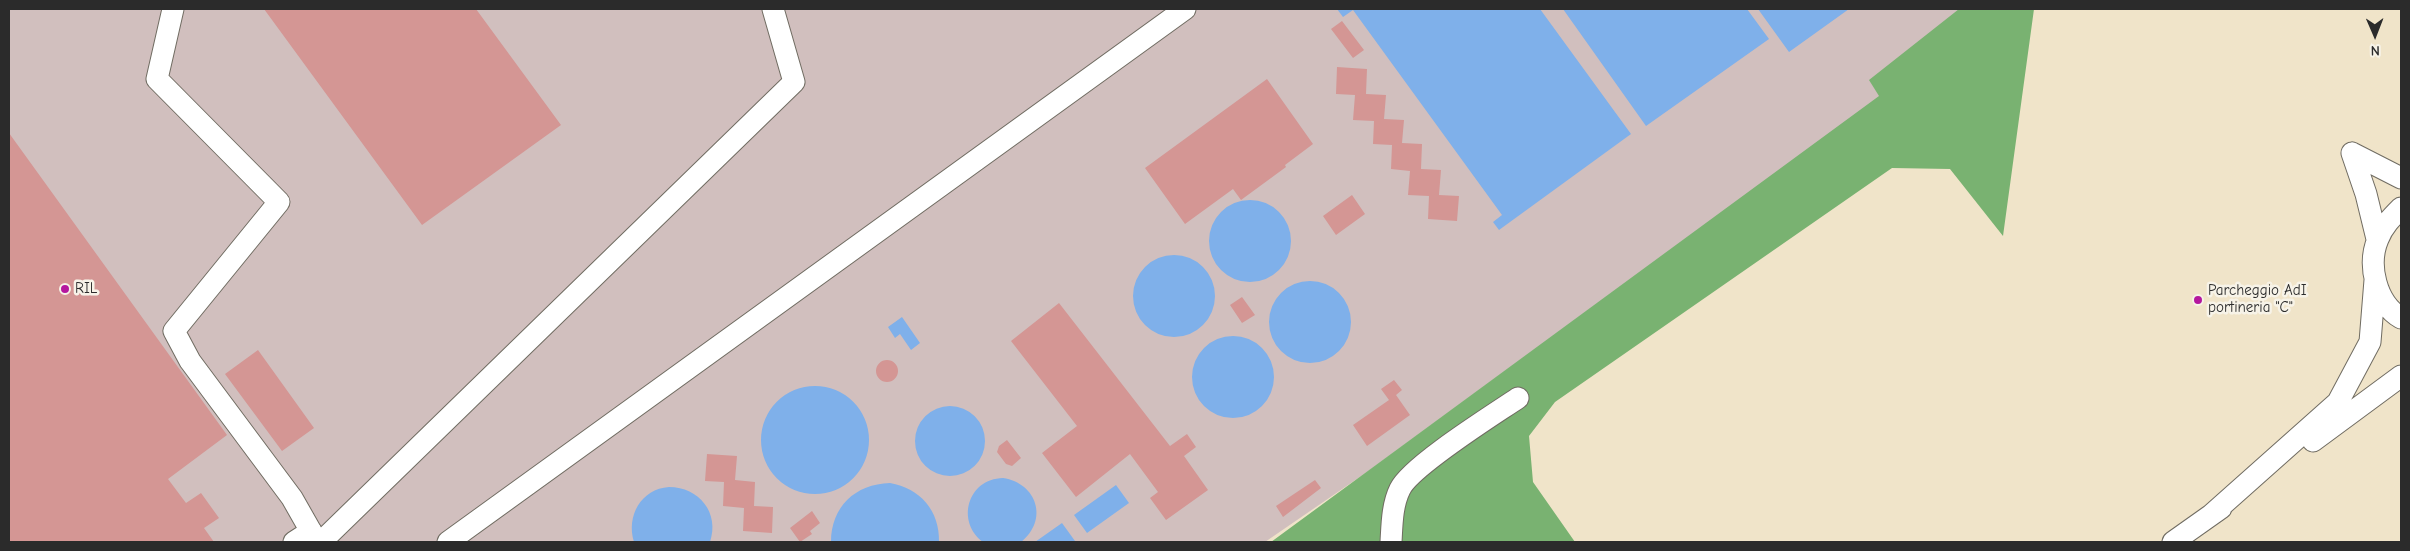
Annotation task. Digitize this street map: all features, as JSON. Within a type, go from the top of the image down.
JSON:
[{"type":"street","points":[[173,9],[157,79],[280,202],[174,331],[190,361],[292,498],[311,539],[794,82],[773,9]]},
{"type":"street","points":[[448,542],[1185,9]]},
{"type":"street","points":[[2377,239],[2366,194],[2352,153],[2401,178]]},
{"type":"street","points":[[2211,515],[2338,402],[2370,342],[2375,280],[2373,260],[2377,239],[2387,221],[2401,208]]},
{"type":"street","points":[[2375,280],[2384,300],[2401,318]]},
{"type":"street","points":[[2173,542],[2401,376]]},
{"type":"street","points":[[1391,542],[1393,515],[1400,488],[1425,463],[1518,398]]},
{"type":"shaded area","points":[[9,9],[2000,9],[1367,472],[1265,542],[9,542]]},
{"type":"green space","points":[[1959,9],[2034,9],[2003,236],[1950,169],[1892,168],[1555,402],[1529,436],[1533,482],[1575,542],[1271,542],[1879,96],[1869,80]]},
{"type":"water","points":[[1337,9],[1540,9],[1631,134],[1499,230],[1493,222],[1502,215],[1353,10],[1343,17]]},
{"type":"water","points":[[1563,9],[1747,9],[1769,39],[1646,126]]},
{"type":"water","points":[[1758,9],[1849,9],[1789,52]]},
{"type":"water","points":[[1250,200],[1266,203],[1279,212],[1288,225],[1291,241],[1288,257],[1279,270],[1266,279],[1250,282],[1234,279],[1221,270],[1212,257],[1209,241],[1212,225],[1221,212],[1234,203]]},
{"type":"water","points":[[1174,255],[1190,258],[1203,267],[1212,280],[1215,296],[1212,312],[1203,325],[1190,334],[1174,337],[1158,334],[1145,325],[1136,312],[1133,296],[1136,280],[1145,267],[1158,258]]},
{"type":"water","points":[[1310,281],[1326,284],[1339,293],[1348,306],[1351,322],[1348,338],[1339,351],[1326,360],[1310,363],[1294,360],[1281,351],[1272,338],[1269,322],[1272,306],[1281,293],[1294,284]]},
{"type":"water","points":[[902,317],[920,343],[911,350],[900,334],[895,338],[888,327]]},
{"type":"water","points":[[1233,336],[1249,339],[1262,348],[1271,361],[1274,377],[1271,393],[1262,406],[1249,415],[1233,418],[1217,415],[1204,406],[1195,393],[1192,377],[1195,361],[1204,348],[1217,339]]},
{"type":"water","points":[[815,386],[836,390],[853,402],[865,419],[869,440],[865,461],[853,478],[836,490],[815,494],[794,490],[777,478],[765,461],[761,440],[765,419],[777,402],[794,390]]},
{"type":"water","points":[[943,406],[957,406],[970,411],[980,421],[985,434],[985,448],[980,461],[970,471],[957,476],[943,476],[930,471],[920,461],[915,448],[915,434],[920,421],[930,411]]},
{"type":"water","points":[[1003,478],[1015,481],[1031,495],[1037,513],[1035,523],[1030,533],[1021,542],[983,542],[975,534],[970,524],[969,503],[974,493],[981,486],[991,480]]},
{"type":"water","points":[[890,483],[910,490],[926,503],[936,520],[939,542],[831,542],[835,518],[847,500],[866,488],[877,484]]},
{"type":"water","points":[[1116,485],[1129,503],[1087,533],[1074,515]]},
{"type":"water","points":[[669,487],[680,488],[689,492],[698,497],[704,504],[712,521],[710,542],[634,542],[632,523],[638,506],[651,493]]},
{"type":"water","points":[[1062,523],[1074,542],[1035,542]]},
{"type":"building","points":[[264,9],[476,9],[561,125],[422,225]]},
{"type":"building","points":[[1342,21],[1364,50],[1353,58],[1331,29]]},
{"type":"building","points":[[1337,67],[1367,69],[1366,94],[1386,95],[1384,119],[1404,120],[1402,143],[1422,144],[1421,169],[1441,170],[1439,195],[1459,196],[1457,221],[1428,219],[1429,196],[1408,195],[1410,171],[1391,169],[1392,145],[1373,144],[1374,121],[1353,120],[1355,95],[1336,94]]},
{"type":"building","points":[[1267,79],[1313,144],[1285,165],[1286,167],[1241,200],[1233,189],[1185,224],[1145,168]]},
{"type":"building","name":"RIL","points":[[9,133],[227,435],[168,479],[186,503],[201,493],[219,518],[204,528],[214,542],[9,542]]},
{"type":"building","points":[[1352,195],[1365,214],[1336,235],[1323,216]]},
{"type":"building","points":[[1242,297],[1255,315],[1242,323],[1230,305]]},
{"type":"building","points":[[1059,303],[1170,446],[1187,434],[1196,447],[1184,456],[1208,490],[1166,520],[1150,498],[1158,492],[1130,454],[1076,497],[1042,453],[1077,426],[1011,341]]},
{"type":"building","points":[[258,350],[314,428],[282,451],[225,374]]},
{"type":"building","points":[[887,360],[897,367],[898,371],[891,381],[887,382],[877,375],[876,371],[883,361]]},
{"type":"building","points":[[1394,380],[1402,390],[1396,395],[1410,415],[1367,446],[1353,425],[1389,400],[1381,389]]},
{"type":"building","points":[[1007,440],[1021,458],[1012,466],[1006,464],[997,452],[999,446]]},
{"type":"building","points":[[707,454],[737,456],[735,480],[755,482],[754,506],[773,507],[772,533],[743,531],[744,508],[723,506],[724,482],[705,481]]},
{"type":"building","points":[[1315,480],[1321,488],[1283,517],[1276,506]]},
{"type":"building","points":[[812,511],[820,523],[810,531],[812,534],[800,542],[790,528]]},
{"type":"place","name":"RIL","points":[[65,289]]},
{"type":"place","name":"Parcheggio AdI portineria \"C\"","points":[[2198,300]]}]
